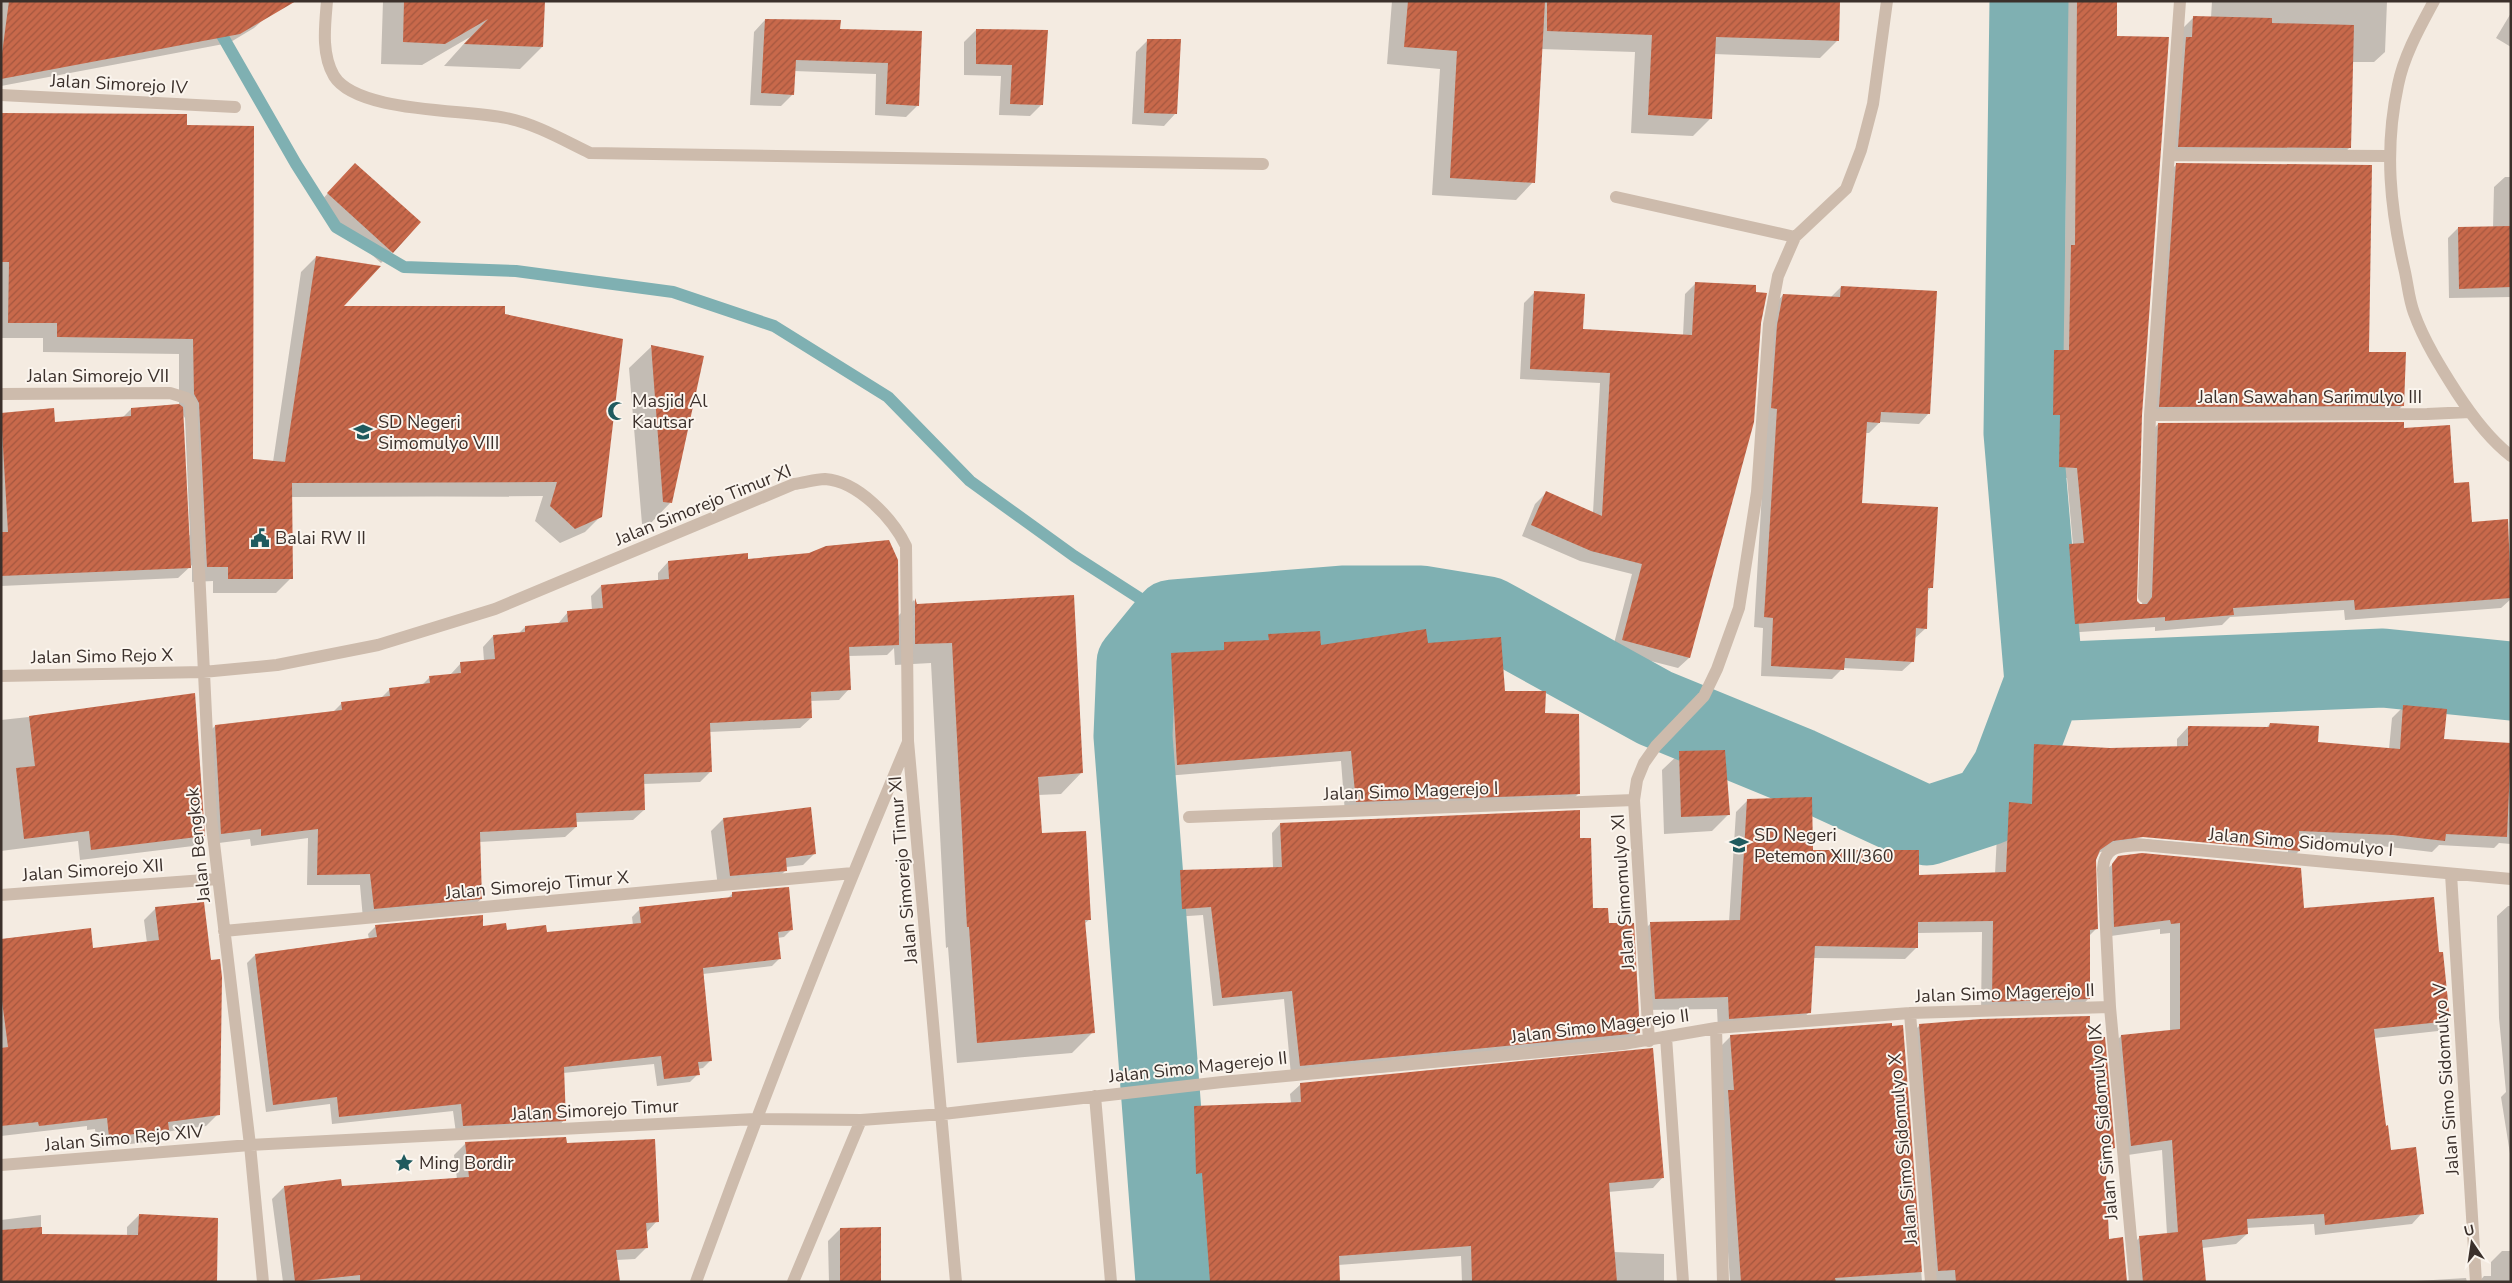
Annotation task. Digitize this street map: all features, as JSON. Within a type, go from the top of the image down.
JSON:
[{"type":"street","points":[[327,1],[325,54],[334,76],[350,92],[378,102],[505,118],[533,125],[590,153],[1263,164]]},
{"type":"street","points":[[1616,196],[1795,237],[1846,189],[1861,150],[1873,104],[1886,1]]},
{"type":"street","points":[[2144,596],[2150,415],[2180,1]]},
{"type":"street","points":[[2434,1],[2417,33],[2398,84],[2388,156],[2391,199],[2414,313],[2439,365],[2470,412],[2501,449],[2511,456]]},
{"type":"street","name":"Jalan Simorejo IV","points":[[1,95],[235,107]]},
{"type":"street","points":[[2169,155],[2388,156]]},
{"type":"street","name":"Jalan Simomulyo XI","points":[[1649,1041],[1634,800],[1644,762],[1656,746],[1704,696],[1717,669],[1739,608],[1757,492],[1769,324],[1778,276],[1795,237]]},
{"type":"street","name":"Jalan Simorejo VII","points":[[1,394],[170,393],[186,398],[191,404]]},
{"type":"street","name":"Jalan Bengkok","points":[[191,404],[210,818],[250,1145],[263,1282]]},
{"type":"street","name":"Jalan Sawahan Sarimulyo III","points":[[2150,415],[2417,414],[2470,412]]},
{"type":"street","name":"Jalan Simorejo Timur XI","points":[[203,672],[277,666],[378,645],[495,609],[794,484],[825,480],[842,484],[865,497],[897,527],[906,546],[908,740],[942,1114]]},
{"type":"street","name":"Jalan Simo Rejo X","points":[[1,676],[203,672]]},
{"type":"street","points":[[696,1282],[755,1119],[908,740]]},
{"type":"street","name":"Jalan Simo Magerejo I","points":[[1189,817],[1634,800]]},
{"type":"street","name":"Jalan Simo Sidomulyo I","points":[[2103,870],[2103,859],[2109,851],[2118,847],[2142,845],[2511,879]]},
{"type":"street","name":"Jalan Simo Sidomulyo IX","points":[[2103,870],[2110,1007],[2135,1282]]},
{"type":"street","name":"Jalan Simorejo Timur X","points":[[224,931],[853,873]]},
{"type":"street","name":"Jalan Simo Sidomulyo V","points":[[2451,874],[2476,1282]]},
{"type":"street","name":"Jalan Simorejo XII","points":[[1,895],[218,879]]},
{"type":"street","name":"Jalan Simo Magerejo II","points":[[1095,1096],[1174,1086],[1649,1041],[1716,1028],[1910,1013],[2110,1007]]},
{"type":"street","name":"Jalan Simo Sidomulyo X","points":[[1910,1013],[1932,1282]]},
{"type":"street","points":[[1716,1028],[1723,1282]]},
{"type":"street","points":[[1666,1037],[1683,1282]]},
{"type":"street","points":[[1095,1096],[1111,1282]]},
{"type":"street","name":"Jalan Simorejo Timur","points":[[250,1145],[755,1119],[861,1120],[942,1114],[1095,1096]]},
{"type":"street","points":[[942,1114],[956,1282]]},
{"type":"street","points":[[793,1282],[861,1120]]},
{"type":"street","name":"Jalan Simo Rejo XIV","points":[[1,1165],[250,1145]]},
{"type":"building","points":[[9,1],[296,1],[240,34],[1,79],[1,61]]},
{"type":"building","points":[[404,1],[545,1],[543,47],[464,44],[488,19],[445,44],[403,42]]},
{"type":"building","points":[[1408,1],[1545,1],[1535,183],[1450,178],[1457,51],[1404,47]]},
{"type":"building","points":[[1547,1],[1840,1],[1839,41],[1716,37],[1712,119],[1648,115],[1652,35],[1547,31]]},
{"type":"building","points":[[2077,1],[2117,1],[2117,36],[2169,37],[2142,415],[2137,601],[2140,604],[2147,604],[2152,597],[2158,423],[2404,422],[2404,428],[2450,425],[2454,483],[2469,482],[2472,522],[2508,519],[2511,598],[2355,610],[2354,600],[2233,608],[2234,615],[2165,621],[2165,617],[2075,624],[2069,544],[2084,543],[2077,468],[2059,467],[2060,415],[2053,415],[2054,350],[2069,350],[2071,245],[2075,245]]},
{"type":"building","points":[[2193,16],[2272,18],[2272,23],[2354,25],[2351,148],[2178,147],[2186,37],[2192,37]]},
{"type":"building","points":[[765,19],[841,20],[840,29],[922,31],[919,106],[886,104],[888,63],[796,60],[794,95],[761,93]]},
{"type":"building","points":[[976,29],[1048,30],[1043,105],[1010,104],[1012,65],[976,64]]},
{"type":"building","points":[[1147,39],[1181,39],[1177,114],[1144,113]]},
{"type":"building","points":[[1,113],[187,114],[187,125],[254,126],[253,459],[285,462],[316,256],[381,266],[344,306],[505,306],[505,314],[623,339],[602,517],[575,529],[550,506],[557,482],[292,483],[293,579],[228,579],[228,567],[207,567],[199,403],[194,394],[193,339],[57,337],[57,323],[8,323],[9,262],[1,262]]},
{"type":"building","points":[[355,163],[421,222],[393,253],[327,193]]},
{"type":"building","points":[[2176,163],[2372,165],[2369,352],[2406,352],[2404,406],[2159,407]]},
{"type":"building","points":[[2511,226],[2511,287],[2459,289],[2458,227]]},
{"type":"building","points":[[1695,282],[1756,285],[1756,292],[1767,293],[1761,323],[1754,422],[1690,658],[1622,640],[1642,564],[1591,551],[1531,525],[1546,491],[1602,516],[1610,373],[1530,369],[1534,291],[1585,294],[1583,329],[1692,335]]},
{"type":"building","points":[[1841,286],[1937,291],[1930,414],[1881,412],[1880,423],[1867,422],[1862,503],[1938,507],[1933,588],[1928,588],[1927,629],[1916,628],[1914,662],[1845,658],[1844,670],[1771,666],[1773,618],[1764,617],[1777,409],[1771,408],[1777,325],[1783,294],[1840,297]]},
{"type":"building","points":[[651,345],[704,356],[672,503],[663,502]]},
{"type":"building","points":[[179,404],[183,407],[191,568],[1,576],[1,532],[8,532],[1,413],[54,408],[55,422],[131,416],[131,408]]},
{"type":"building","points":[[889,540],[898,560],[899,645],[849,647],[851,690],[811,692],[812,718],[710,723],[712,772],[644,774],[645,810],[576,813],[577,827],[480,832],[482,899],[374,909],[370,874],[317,875],[318,829],[261,836],[261,829],[221,834],[215,725],[342,710],[341,702],[390,696],[389,688],[430,683],[429,676],[461,673],[460,662],[495,659],[493,635],[525,632],[525,626],[568,622],[567,611],[603,608],[601,585],[669,579],[668,561],[748,553],[748,559],[809,553],[826,546]]},
{"type":"building","points":[[1074,595],[1083,773],[1038,777],[1042,833],[1086,831],[1091,920],[1085,920],[1095,1033],[977,1043],[969,927],[967,927],[952,643],[915,644],[915,598],[917,604]]},
{"type":"building","points":[[1426,629],[1428,643],[1501,637],[1505,691],[1546,691],[1545,713],[1579,714],[1580,794],[1356,802],[1351,751],[1177,765],[1171,653],[1224,650],[1224,642],[1269,640],[1268,634],[1320,631],[1321,645]]},
{"type":"building","points":[[195,693],[205,836],[91,850],[89,831],[24,839],[16,768],[35,766],[29,716]]},
{"type":"building","points":[[2403,705],[2447,709],[2444,739],[2511,743],[2507,837],[2446,834],[2445,841],[2393,835],[2299,831],[2300,851],[2143,837],[2113,841],[2100,850],[2096,860],[2098,929],[2090,930],[2090,999],[1992,1002],[1993,921],[1918,922],[1918,948],[1815,946],[1811,1013],[1729,1019],[1728,997],[1655,999],[1650,922],[1740,920],[1747,799],[1812,797],[1813,850],[1919,850],[1919,875],[2006,872],[2009,802],[2032,804],[2034,744],[2110,748],[2188,746],[2188,726],[2269,727],[2270,723],[2319,726],[2318,742],[2400,749]]},
{"type":"building","points":[[1725,750],[1730,815],[1681,817],[1679,751]]},
{"type":"building","points":[[811,807],[816,854],[786,858],[787,871],[730,876],[723,818]]},
{"type":"building","points":[[1580,810],[1580,838],[1591,838],[1593,908],[1608,908],[1609,923],[1634,923],[1640,1033],[1300,1066],[1292,991],[1222,998],[1211,907],[1182,909],[1180,870],[1282,867],[1280,823]]},
{"type":"building","points":[[2142,853],[2301,868],[2304,908],[2434,897],[2439,952],[2443,952],[2450,1021],[2374,1029],[2386,1126],[2388,1125],[2391,1150],[2416,1147],[2424,1214],[2325,1225],[2324,1214],[2247,1219],[2248,1234],[2202,1240],[2206,1282],[2143,1282],[2139,1236],[2178,1232],[2172,1140],[2131,1146],[2121,1035],[2180,1029],[2180,923],[2171,924],[2170,920],[2114,927],[2112,864],[2118,856]]},
{"type":"building","points":[[789,887],[793,930],[778,932],[781,959],[703,968],[712,1061],[698,1062],[700,1075],[664,1079],[661,1056],[564,1067],[566,1121],[463,1126],[461,1104],[339,1117],[337,1097],[273,1105],[255,954],[377,937],[375,925],[483,915],[483,926],[506,923],[507,930],[546,925],[547,932],[641,923],[639,907],[732,897],[732,892]]},
{"type":"building","points":[[204,902],[211,960],[220,959],[222,977],[220,1115],[168,1122],[169,1130],[109,1137],[107,1118],[39,1126],[38,1122],[1,1126],[1,1048],[8,1047],[1,993],[1,939],[91,928],[93,948],[159,940],[155,907]]},
{"type":"building","points":[[2090,1016],[2089,1038],[2105,1037],[2115,1148],[2105,1150],[2109,1239],[2123,1237],[2127,1282],[1956,1282],[1955,1270],[1938,1271],[1919,1024],[1981,1019]]},
{"type":"building","points":[[1892,1023],[1892,1026],[1903,1025],[1922,1272],[1835,1278],[1836,1282],[1741,1282],[1728,1090],[1734,1090],[1730,1035]]},
{"type":"building","points":[[1653,1048],[1664,1178],[1609,1183],[1617,1282],[1472,1282],[1471,1246],[1339,1256],[1340,1282],[1210,1282],[1202,1173],[1196,1174],[1194,1106],[1301,1102],[1300,1083]]},
{"type":"building","points":[[566,1137],[567,1143],[655,1139],[659,1222],[646,1223],[648,1248],[616,1250],[620,1282],[360,1282],[360,1275],[295,1282],[284,1186],[341,1179],[342,1186],[469,1177],[465,1142]]},
{"type":"building","points":[[139,1214],[218,1218],[217,1282],[1,1282],[1,1230],[42,1227],[42,1234],[138,1235]]},
{"type":"building","points":[[881,1227],[881,1282],[840,1282],[840,1228]]},
{"type":"waterway","points":[[1175,1282],[1133,736],[1136,663],[1172,619],[1342,605],[1421,605],[1488,616],[1655,708],[1799,767],[1927,826],[1988,806],[2011,770],[2044,682],[2023,433],[2029,1]]},
{"type":"waterway","points":[[215,23],[296,164],[336,227],[404,267],[516,271],[673,292],[774,326],[888,397],[970,481],[1074,556],[1172,619]]},
{"type":"waterway","points":[[2044,682],[2383,668],[2511,681]]},
{"type":"place","name":"Masjid Al Kautsar","points":[[617,411]]},
{"type":"place","name":"SD Negeri Simomulyo VIII","points":[[363,432]]},
{"type":"place","name":"Balai RW II","points":[[260,538]]},
{"type":"place","name":"SD Negeri Petemon XIII/360","points":[[1739,845]]},
{"type":"place","name":"Ming Bordir","points":[[404,1163]]}]
